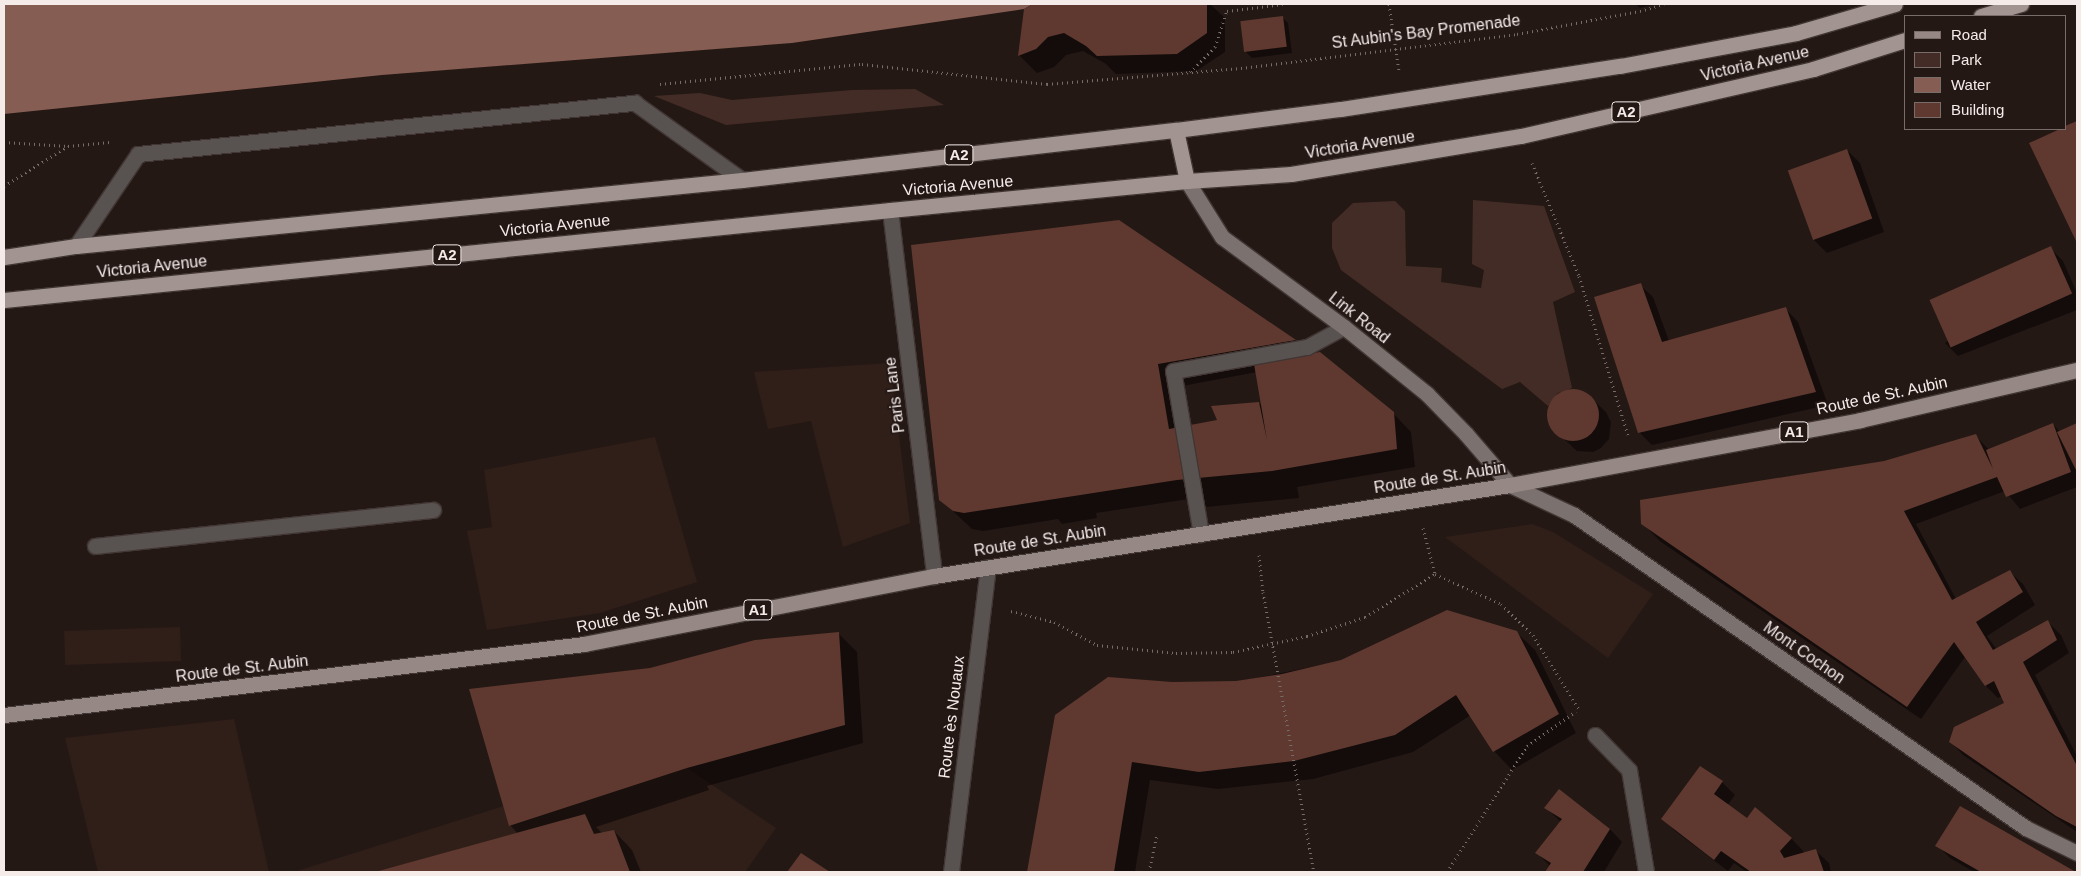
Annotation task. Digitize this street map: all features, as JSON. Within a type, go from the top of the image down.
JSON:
[{"type":"highway","name":"Victoria Avenue","points":[[4,257],[76,246],[742,180],[1176,130],[1620,66],[1796,33],[1894,4]]},
{"type":"highway","points":[[1984,15],[2021,4]]},
{"type":"highway","name":"Victoria Avenue","points":[[4,300],[890,210],[1187,181],[1292,174],[1521,136],[1813,69],[1904,40]]},
{"type":"highway","points":[[1176,130],[1187,181]]},
{"type":"main road","name":"Link Road","points":[[1187,181],[1222,237],[1344,327],[1427,394],[1466,434],[1510,485]]},
{"type":"main road","name":"Route de St. Aubin","points":[[4,715],[584,644],[934,576],[1510,485],[1636,462],[1860,420],[2077,370]]},
{"type":"main road","name":"Mont Cochon","points":[[1510,485],[1574,515],[2026,828],[2077,853]]},
{"type":"street","points":[[76,246],[138,154],[635,103],[742,180]]},
{"type":"street","name":"Paris Lane","points":[[890,210],[934,576]]},
{"type":"street","points":[[1201,534],[1173,372],[1307,347],[1344,327]]},
{"type":"street","points":[[95,546],[434,510]]},
{"type":"street","name":"Route ès Nouaux","points":[[951,872],[988,567]]},
{"type":"street","points":[[1594,735],[1628,770],[1646,872]]},
{"type":"path","name":"St Aubin's Bay Promenade","points":[[1282,4],[1228,11],[1215,47],[1189,72],[1517,34],[1640,11],[1664,4]]},
{"type":"path","points":[[1389,4],[1401,99]]},
{"type":"path","points":[[1521,136],[1579,276],[1636,462]]},
{"type":"path","points":[[4,142],[68,146]]},
{"type":"path","points":[[1416,500],[1435,574]]},
{"type":"path","points":[[1255,525],[1263,592],[1314,872]]},
{"type":"path","points":[[983,604],[1054,622],[1097,645],[1176,653],[1233,652],[1307,636],[1365,617],[1435,574]]},
{"type":"path","points":[[1435,574],[1500,604],[1533,635],[1594,735]]},
{"type":"path","points":[[1447,872],[1527,746],[1579,709]]},
{"type":"path","points":[[1149,872],[1156,834]]},
{"type":"shaded area","points":[[890,363],[910,523],[843,547],[811,421],[768,429],[754,372]]},
{"type":"shaded area","points":[[655,437],[697,582],[600,613],[487,630],[467,531],[492,527],[484,470]]},
{"type":"shaded area","points":[[1532,524],[1553,532],[1653,594],[1608,658],[1445,537]]},
{"type":"shaded area","points":[[180,627],[181,661],[65,665],[64,631]]},
{"type":"shaded area","points":[[234,719],[269,872],[98,872],[65,738]]},
{"type":"shaded area","points":[[687,768],[776,828],[745,872],[294,872],[504,806],[510,826]]},
{"type":"green space","points":[[915,89],[944,105],[726,125],[654,96],[700,93],[732,100],[852,90]]},
{"type":"green space","points":[[1473,200],[1544,206],[1575,292],[1553,302],[1572,388],[1558,393],[1548,406],[1520,382],[1502,389],[1341,270],[1332,248],[1332,223],[1353,203],[1395,201],[1405,211],[1406,266],[1442,268],[1441,282],[1481,288],[1484,270],[1472,264]]},
{"type":"water","points":[[4,4],[1033,4],[1024,9],[792,43],[382,75],[4,114]]},
{"type":"building","points":[[1033,4],[1207,4],[1207,33],[1177,54],[1097,56],[1086,46],[1064,33],[1048,37],[1036,49],[1018,56],[1024,9]]},
{"type":"building","points":[[1283,16],[1287,47],[1244,52],[1240,21]]},
{"type":"building","points":[[2077,121],[2077,243],[2029,143],[2058,130],[2066,130],[2066,126]]},
{"type":"building","points":[[1847,149],[1872,219],[1813,240],[1788,171]]},
{"type":"building","points":[[1119,220],[1296,340],[1158,364],[1169,429],[1217,420],[1211,406],[1259,402],[1267,440],[1254,364],[1320,352],[1394,412],[1397,449],[1272,471],[1177,480],[964,513],[953,511],[939,500],[911,245]]},
{"type":"building","points":[[2051,246],[2072,294],[1951,348],[1929,300]]},
{"type":"building","points":[[1641,283],[1662,342],[1786,307],[1816,392],[1638,433],[1594,297]]},
{"type":"building","points":[[1568,389],[1578,389],[1587,393],[1595,401],[1599,415],[1595,429],[1587,437],[1578,441],[1568,441],[1559,437],[1551,429],[1547,420],[1547,410],[1551,401],[1559,393]]},
{"type":"building","points":[[2053,423],[2071,472],[2006,497],[1997,477],[1904,511],[1952,600],[2010,570],[2023,592],[1976,622],[1993,650],[2048,620],[2057,640],[2023,662],[2077,766],[2077,827],[2056,816],[1949,742],[1954,727],[2004,703],[1994,681],[1985,686],[1954,642],[1907,707],[1641,524],[1640,500],[1884,461],[1976,434],[1993,469],[1986,450]]},
{"type":"building","points":[[2077,423],[2077,472],[2057,432]]},
{"type":"building","points":[[1447,610],[1517,631],[1559,714],[1493,752],[1456,695],[1395,735],[1294,761],[1199,772],[1132,762],[1114,872],[1027,872],[1055,715],[1108,677],[1172,682],[1236,681],[1282,674],[1341,660]]},
{"type":"building","points":[[839,632],[845,725],[687,768],[509,826],[469,689],[650,668],[755,640]]},
{"type":"building","points":[[1700,766],[1723,781],[1714,794],[1747,818],[1755,807],[1792,838],[1780,851],[1784,858],[1816,849],[1824,872],[1751,872],[1721,851],[1714,860],[1661,819]]},
{"type":"building","points":[[1559,789],[1610,829],[1583,872],[1545,872],[1551,863],[1535,853],[1562,819],[1544,808]]},
{"type":"building","points":[[1960,806],[2076,872],[1981,872],[1935,846]]},
{"type":"building","points":[[585,814],[594,834],[614,830],[630,872],[375,872]]},
{"type":"building","points":[[801,853],[830,872],[787,872]]}]
